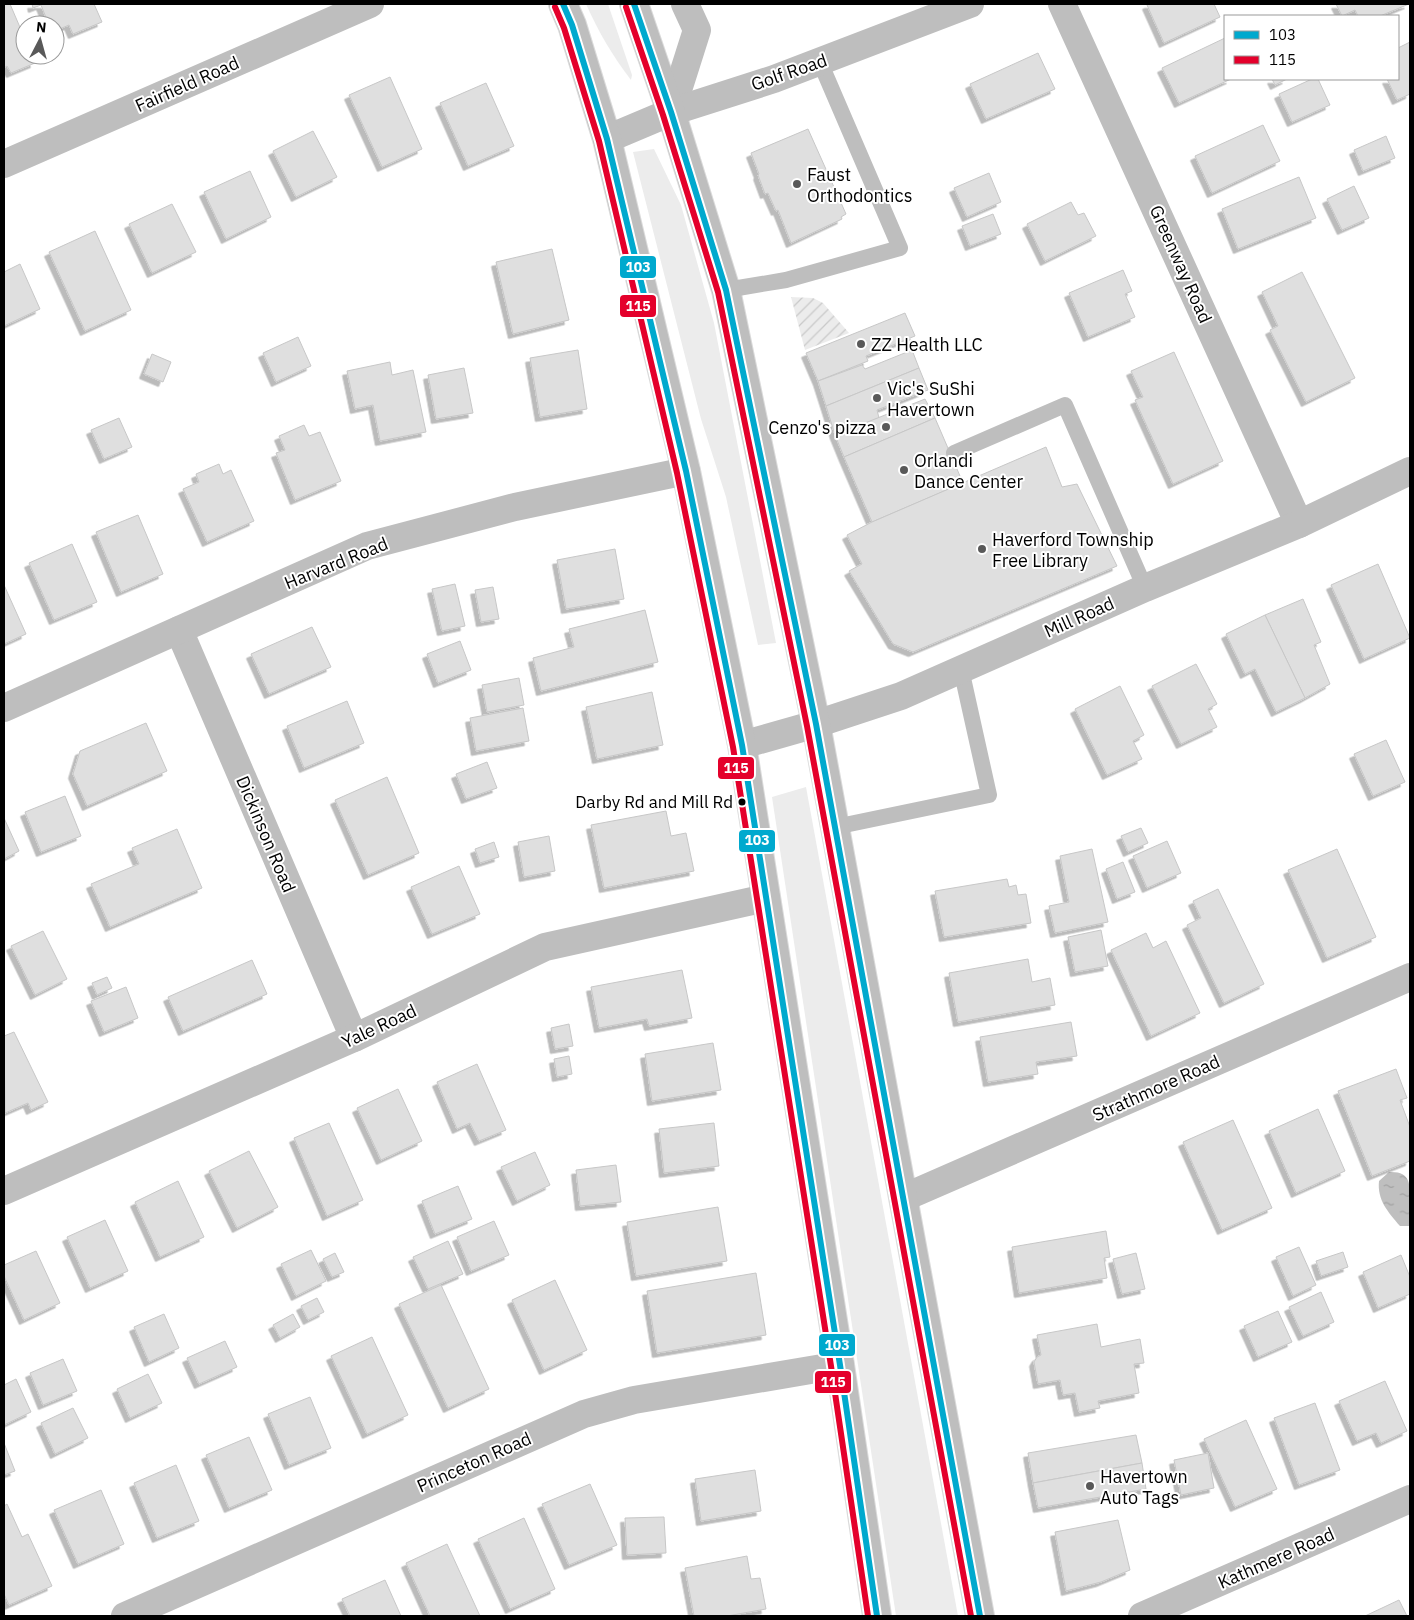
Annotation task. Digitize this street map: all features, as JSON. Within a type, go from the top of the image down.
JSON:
[{"type":"street","name":"Fairfield Road","points":[[4,164],[370,4]]},
{"type":"street","points":[[563,4],[572,25],[607,139],[686,471],[742,745],[840,1366],[877,1616]]},
{"type":"street","points":[[634,4],[671,112],[726,290],[816,724],[980,1616]]},
{"type":"street","points":[[671,112],[697,30],[685,4]]},
{"type":"street","name":"Golf Road","points":[[607,139],[671,112],[774,79],[970,4]]},
{"type":"street","name":"Greenway Road","points":[[1062,4],[1299,524]]},
{"type":"street","name":"Harvard Road","points":[[4,708],[366,546],[515,507],[686,471]]},
{"type":"street","name":"Mill Road","points":[[742,745],[816,724],[901,696],[1145,588],[1299,524],[1410,471]]},
{"type":"street","name":"Dickinson Road","points":[[179,630],[354,1038]]},
{"type":"street","name":"Yale Road","points":[[4,1191],[354,1038],[545,947],[766,898]]},
{"type":"street","name":"Strathmore Road","points":[[903,1198],[1410,978]]},
{"type":"street","name":"Princeton Road","points":[[125,1616],[584,1414],[634,1400],[840,1366]]},
{"type":"street","name":"Kathmere Road","points":[[1142,1616],[1410,1499]]},
{"type":"lane","points":[[726,290],[786,280],[900,248],[820,62]]},
{"type":"lane","points":[[954,453],[1064,405],[1145,588]]},
{"type":"lane","points":[[835,827],[989,795],[961,669]]},
{"type":"shaded area","points":[[586,4],[608,4],[632,75],[631,80],[606,44]]},
{"type":"shaded area","points":[[654,149],[681,205],[714,323],[776,643],[758,645],[726,497],[701,419],[633,152]]},
{"type":"shaded area","points":[[791,297],[813,298],[823,303],[849,333],[805,350]]},
{"type":"shaded area","points":[[806,787],[958,1616],[896,1616],[772,797]]},
{"type":"water","points":[[1389,1172],[1402,1174],[1408,1180],[1410,1190],[1410,1226],[1400,1226],[1382,1200],[1379,1181]]},
{"type":"building","points":[[4,4],[10,4],[15,16],[15,65],[30,65],[11,73],[7,66],[4,68]]},
{"type":"building","points":[[32,4],[94,4],[102,22],[73,34],[69,25],[65,27],[65,15],[45,15],[41,5],[33,8]]},
{"type":"building","points":[[1214,4],[1220,17],[1164,43],[1147,5]]},
{"type":"building","points":[[1336,4],[1409,4],[1382,15],[1358,15],[1355,10],[1342,15]]},
{"type":"building","points":[[1224,38],[1224,80],[1229,80],[1179,103],[1162,68]]},
{"type":"building","points":[[1410,42],[1410,94],[1397,100],[1387,80],[1399,80],[1399,48]]},
{"type":"building","points":[[1038,53],[1055,89],[986,119],[970,84]]},
{"type":"building","points":[[390,77],[422,149],[382,167],[349,95]]},
{"type":"building","points":[[1272,80],[1285,80],[1275,85]]},
{"type":"building","points":[[1310,80],[1318,80],[1330,105],[1292,122],[1279,94]]},
{"type":"building","points":[[486,83],[514,146],[468,166],[440,103]]},
{"type":"building","points":[[1263,125],[1280,161],[1212,193],[1195,156]]},
{"type":"building","name":"Faust Orthodontics","points":[[808,129],[846,214],[841,217],[842,219],[791,243],[778,210],[776,211],[768,193],[765,194],[751,153]]},
{"type":"building","points":[[313,131],[337,177],[296,197],[273,151]]},
{"type":"building","points":[[1386,136],[1395,158],[1363,171],[1354,150]]},
{"type":"building","points":[[250,171],[271,217],[226,239],[204,192]]},
{"type":"building","points":[[989,173],[1001,202],[967,217],[954,188]]},
{"type":"building","points":[[1299,177],[1316,218],[1238,249],[1222,209]]},
{"type":"building","points":[[1354,186],[1369,218],[1342,230],[1327,199]]},
{"type":"building","points":[[1071,202],[1078,215],[1084,213],[1096,236],[1045,261],[1027,224]]},
{"type":"building","points":[[172,204],[196,252],[152,273],[129,224]]},
{"type":"building","points":[[993,214],[1001,234],[970,246],[962,226]]},
{"type":"building","points":[[95,231],[131,310],[85,331],[49,252]]},
{"type":"building","points":[[552,249],[569,320],[513,334],[496,262]]},
{"type":"building","points":[[20,264],[40,309],[4,326],[4,272]]},
{"type":"building","points":[[1123,270],[1132,291],[1125,294],[1135,317],[1088,337],[1069,293]]},
{"type":"building","points":[[1302,272],[1355,378],[1306,402],[1270,330],[1278,326],[1262,292]]},
{"type":"building","name":"ZZ Health LLC","points":[[905,313],[915,336],[866,356],[868,361],[818,381],[806,353]]},
{"type":"building","points":[[298,337],[311,366],[276,382],[263,353]]},
{"type":"building","points":[[578,350],[587,409],[540,417],[530,358]]},
{"type":"building","points":[[912,350],[919,368],[826,406],[818,381],[862,365],[865,369]]},
{"type":"building","points":[[1174,352],[1223,461],[1173,484],[1135,400],[1143,397],[1131,371]]},
{"type":"building","points":[[152,354],[171,362],[163,382],[144,374]]},
{"type":"building","points":[[390,362],[392,375],[413,370],[426,432],[380,441],[373,405],[355,409],[347,371]]},
{"type":"building","points":[[464,368],[473,413],[436,419],[428,375]]},
{"type":"building","name":"Vic's SuShi Havertown","points":[[919,368],[928,390],[877,410],[879,418],[835,435],[826,406]]},
{"type":"building","name":"Cenzo's pizza","points":[[925,399],[935,418],[844,457],[835,435]]},
{"type":"building","points":[[119,418],[132,447],[104,459],[91,430]]},
{"type":"building","name":"Orlandi Dance Center","points":[[935,418],[963,483],[872,522],[844,457]]},
{"type":"building","points":[[304,425],[309,436],[320,432],[341,481],[295,500],[276,453],[285,450],[279,436]]},
{"type":"building","name":"Haverford Township Free Library","points":[[1046,447],[1062,487],[1077,484],[1117,566],[913,652],[893,644],[849,571],[862,564],[847,535],[872,522]]},
{"type":"building","points":[[219,464],[223,474],[231,470],[254,521],[207,542],[183,489],[199,482],[196,474]]},
{"type":"building","points":[[138,515],[163,574],[121,592],[96,532]]},
{"type":"building","points":[[72,544],[97,602],[54,620],[29,563]]},
{"type":"building","points":[[615,549],[624,599],[566,609],[557,560]]},
{"type":"building","points":[[1378,564],[1410,638],[1364,659],[1331,585]]},
{"type":"building","points":[[455,584],[465,626],[442,631],[432,589]]},
{"type":"building","points":[[4,585],[26,634],[4,644]]},
{"type":"building","points":[[493,587],[499,619],[481,622],[475,590]]},
{"type":"building","points":[[1303,599],[1321,642],[1314,645],[1330,684],[1305,698],[1265,615]]},
{"type":"building","points":[[645,610],[658,662],[541,691],[533,658],[574,647],[569,629]]},
{"type":"building","points":[[1265,615],[1305,698],[1276,712],[1255,669],[1245,674],[1226,634]]},
{"type":"building","points":[[312,627],[331,667],[269,694],[251,654]]},
{"type":"building","points":[[460,641],[471,670],[438,683],[427,654]]},
{"type":"building","points":[[1196,664],[1217,704],[1208,709],[1217,727],[1181,744],[1152,686]]},
{"type":"building","points":[[519,678],[524,705],[487,712],[482,685]]},
{"type":"building","points":[[1120,686],[1144,735],[1133,741],[1142,759],[1107,775],[1075,709]]},
{"type":"building","points":[[652,692],[663,745],[597,759],[586,707]]},
{"type":"building","points":[[347,701],[364,743],[304,768],[287,726]]},
{"type":"building","points":[[523,708],[529,741],[476,751],[470,718]]},
{"type":"building","points":[[146,723],[167,771],[87,806],[73,774],[80,751]]},
{"type":"building","points":[[1386,740],[1405,782],[1373,796],[1354,754]]},
{"type":"building","points":[[487,762],[497,788],[466,799],[456,774]]},
{"type":"building","points":[[387,777],[419,853],[368,875],[335,800]]},
{"type":"building","points":[[65,796],[81,836],[41,852],[25,812]]},
{"type":"building","points":[[666,811],[671,836],[686,833],[694,871],[604,888],[591,825]]},
{"type":"building","points":[[4,818],[19,851],[4,859]]},
{"type":"building","points":[[1141,828],[1148,843],[1128,852],[1121,836]]},
{"type":"building","points":[[177,829],[202,888],[110,927],[91,884],[139,864],[132,848]]},
{"type":"building","points":[[549,836],[555,871],[524,877],[518,842]]},
{"type":"building","points":[[1167,841],[1181,873],[1147,888],[1133,856]]},
{"type":"building","points":[[494,842],[499,857],[480,863],[475,849]]},
{"type":"building","points":[[1092,849],[1108,922],[1055,933],[1049,906],[1069,902],[1060,856]]},
{"type":"building","points":[[1337,849],[1376,937],[1327,958],[1288,870]]},
{"type":"building","points":[[1123,862],[1135,892],[1117,899],[1106,869]]},
{"type":"building","points":[[459,866],[480,914],[432,934],[411,887]]},
{"type":"building","points":[[1007,879],[1009,887],[1016,885],[1018,895],[1026,894],[1031,923],[944,937],[935,891]]},
{"type":"building","points":[[1218,889],[1264,984],[1224,1003],[1187,925],[1201,918],[1193,901]]},
{"type":"building","points":[[1101,930],[1108,966],[1075,972],[1068,937]]},
{"type":"building","points":[[43,931],[67,979],[35,995],[11,946]]},
{"type":"building","points":[[1146,933],[1153,948],[1166,941],[1200,1013],[1151,1036],[1111,950]]},
{"type":"building","points":[[1028,959],[1032,982],[1050,978],[1055,1005],[958,1022],[949,973]]},
{"type":"building","points":[[252,960],[267,994],[183,1031],[168,997]]},
{"type":"building","points":[[682,970],[692,1018],[649,1026],[647,1019],[599,1028],[591,987]]},
{"type":"building","points":[[107,977],[112,988],[97,995],[92,983]]},
{"type":"building","points":[[126,987],[138,1018],[104,1032],[91,1001]]},
{"type":"building","points":[[1071,1022],[1077,1056],[1036,1062],[1038,1074],[988,1082],[980,1037]]},
{"type":"building","points":[[569,1024],[573,1046],[555,1049],[551,1028]]},
{"type":"building","points":[[14,1032],[48,1102],[31,1110],[28,1103],[5,1113],[4,1036]]},
{"type":"building","points":[[713,1043],[721,1090],[652,1101],[645,1054]]},
{"type":"building","points":[[569,1056],[572,1074],[557,1077],[554,1059]]},
{"type":"building","points":[[477,1064],[506,1130],[479,1141],[470,1123],[457,1129],[437,1082]]},
{"type":"building","points":[[1396,1069],[1407,1098],[1400,1100],[1410,1127],[1410,1161],[1372,1176],[1338,1091]]},
{"type":"building","points":[[398,1089],[422,1141],[381,1160],[357,1108]]},
{"type":"building","points":[[1318,1109],[1345,1171],[1296,1193],[1269,1131]]},
{"type":"building","points":[[1233,1120],[1272,1208],[1222,1230],[1183,1142]]},
{"type":"building","points":[[329,1123],[363,1200],[327,1216],[294,1138]]},
{"type":"building","points":[[714,1123],[719,1166],[664,1173],[659,1129]]},
{"type":"building","points":[[249,1151],[278,1207],[237,1228],[209,1171]]},
{"type":"building","points":[[535,1152],[550,1185],[517,1201],[501,1167]]},
{"type":"building","points":[[616,1165],[621,1202],[580,1206],[576,1170]]},
{"type":"building","points":[[178,1181],[204,1237],[160,1257],[135,1202]]},
{"type":"building","points":[[458,1186],[472,1219],[435,1234],[422,1201]]},
{"type":"building","points":[[718,1207],[727,1261],[636,1276],[627,1222]]},
{"type":"building","points":[[105,1220],[128,1271],[90,1288],[67,1237]]},
{"type":"building","points":[[494,1221],[509,1255],[471,1271],[457,1237]]},
{"type":"building","points":[[1106,1231],[1110,1257],[1104,1258],[1107,1278],[1019,1293],[1012,1247]]},
{"type":"building","points":[[448,1241],[463,1274],[428,1289],[413,1257]]},
{"type":"building","points":[[1299,1247],[1316,1285],[1293,1296],[1276,1257]]},
{"type":"building","points":[[311,1250],[326,1281],[296,1296],[281,1264]]},
{"type":"building","points":[[36,1251],[60,1303],[24,1320],[4,1276],[4,1265]]},
{"type":"building","points":[[1343,1252],[1348,1267],[1321,1276],[1316,1261]]},
{"type":"building","points":[[335,1253],[344,1272],[332,1277],[323,1259]]},
{"type":"building","points":[[1136,1253],[1145,1289],[1122,1294],[1113,1259]]},
{"type":"building","points":[[1401,1255],[1410,1277],[1410,1294],[1378,1308],[1363,1272]]},
{"type":"building","points":[[756,1273],[766,1335],[657,1353],[647,1291]]},
{"type":"building","points":[[555,1280],[587,1350],[544,1370],[512,1300]]},
{"type":"building","points":[[441,1285],[489,1389],[448,1408],[399,1304]]},
{"type":"building","points":[[1321,1292],[1334,1322],[1303,1336],[1289,1307]]},
{"type":"building","points":[[317,1298],[324,1312],[308,1320],[301,1306]]},
{"type":"building","points":[[1278,1311],[1292,1342],[1258,1357],[1244,1326]]},
{"type":"building","points":[[164,1314],[179,1348],[149,1362],[134,1327]]},
{"type":"building","points":[[293,1314],[300,1327],[280,1338],[273,1325]]},
{"type":"building","points":[[1097,1324],[1101,1347],[1140,1339],[1144,1363],[1134,1364],[1139,1393],[1098,1401],[1100,1408],[1079,1412],[1075,1393],[1063,1395],[1060,1380],[1038,1384],[1034,1362],[1041,1355],[1037,1335]]},
{"type":"building","points":[[372,1337],[408,1415],[367,1434],[331,1356]]},
{"type":"building","points":[[225,1341],[237,1367],[199,1384],[187,1358]]},
{"type":"building","points":[[63,1359],[77,1391],[43,1405],[30,1373]]},
{"type":"building","points":[[148,1374],[162,1403],[130,1418],[117,1389]]},
{"type":"building","points":[[16,1379],[31,1412],[4,1425],[4,1385]]},
{"type":"building","points":[[1385,1381],[1407,1431],[1381,1443],[1376,1433],[1357,1441],[1339,1401]]},
{"type":"building","points":[[310,1397],[331,1448],[289,1465],[268,1414]]},
{"type":"building","points":[[1315,1403],[1340,1470],[1299,1485],[1274,1418]]},
{"type":"building","points":[[73,1408],[88,1438],[55,1454],[41,1423]]},
{"type":"building","points":[[1246,1420],[1277,1489],[1235,1507],[1204,1439]]},
{"type":"building","points":[[1136,1435],[1142,1463],[1033,1483],[1028,1453]]},
{"type":"building","points":[[249,1437],[272,1490],[229,1508],[206,1455]]},
{"type":"building","points":[[4,1443],[15,1471],[4,1475]]},
{"type":"building","points":[[1208,1453],[1214,1488],[1181,1495],[1174,1460]]},
{"type":"building","name":"Havertown Auto Tags","points":[[1142,1463],[1146,1489],[1038,1508],[1033,1483]]},
{"type":"building","points":[[176,1465],[199,1521],[157,1538],[134,1483]]},
{"type":"building","points":[[755,1470],[761,1511],[701,1521],[695,1479]]},
{"type":"building","points":[[590,1484],[617,1545],[569,1565],[542,1504]]},
{"type":"building","points":[[101,1490],[124,1544],[78,1564],[54,1510]]},
{"type":"building","points":[[7,1504],[22,1537],[28,1534],[52,1586],[9,1605],[4,1594],[4,1506]]},
{"type":"building","points":[[664,1517],[666,1553],[627,1555],[625,1518]]},
{"type":"building","points":[[524,1518],[555,1589],[510,1609],[478,1539]]},
{"type":"building","points":[[1118,1520],[1130,1570],[1101,1582],[1066,1591],[1055,1532]]},
{"type":"building","points":[[447,1544],[480,1616],[430,1616],[406,1563]]},
{"type":"building","points":[[747,1556],[751,1579],[760,1578],[766,1609],[727,1616],[694,1616],[685,1568]]},
{"type":"building","points":[[385,1580],[401,1616],[350,1616],[342,1599]]},
{"type":"building","points":[[1399,1600],[1407,1616],[1365,1616]]},
{"type":"transit line","name":"103","points":[[563,4],[572,25],[607,139],[686,471],[742,745],[840,1365],[877,1616]]},
{"type":"transit line","name":"103","points":[[634,4],[671,112],[726,290],[816,724],[980,1616]]},
{"type":"transit line","name":"115","points":[[555,7],[564,28],[599,141],[677,473],[733,747],[831,1366],[868,1616]]},
{"type":"transit line","name":"115","points":[[626,7],[663,115],[718,292],[807,726],[971,1616]]},
{"type":"place","name":"Faust Orthodontics","points":[[797,184]]},
{"type":"place","name":"ZZ Health LLC","points":[[861,344]]},
{"type":"place","name":"Vic's SuShi Havertown","points":[[877,398]]},
{"type":"place","name":"Cenzo's pizza","points":[[886,427]]},
{"type":"place","name":"Orlandi Dance Center","points":[[904,470]]},
{"type":"place","name":"Haverford Township Free Library","points":[[982,549]]},
{"type":"place","name":"Darby Rd and Mill Rd","points":[[742,802]]},
{"type":"place","name":"Havertown Auto Tags","points":[[1090,1486]]}]
